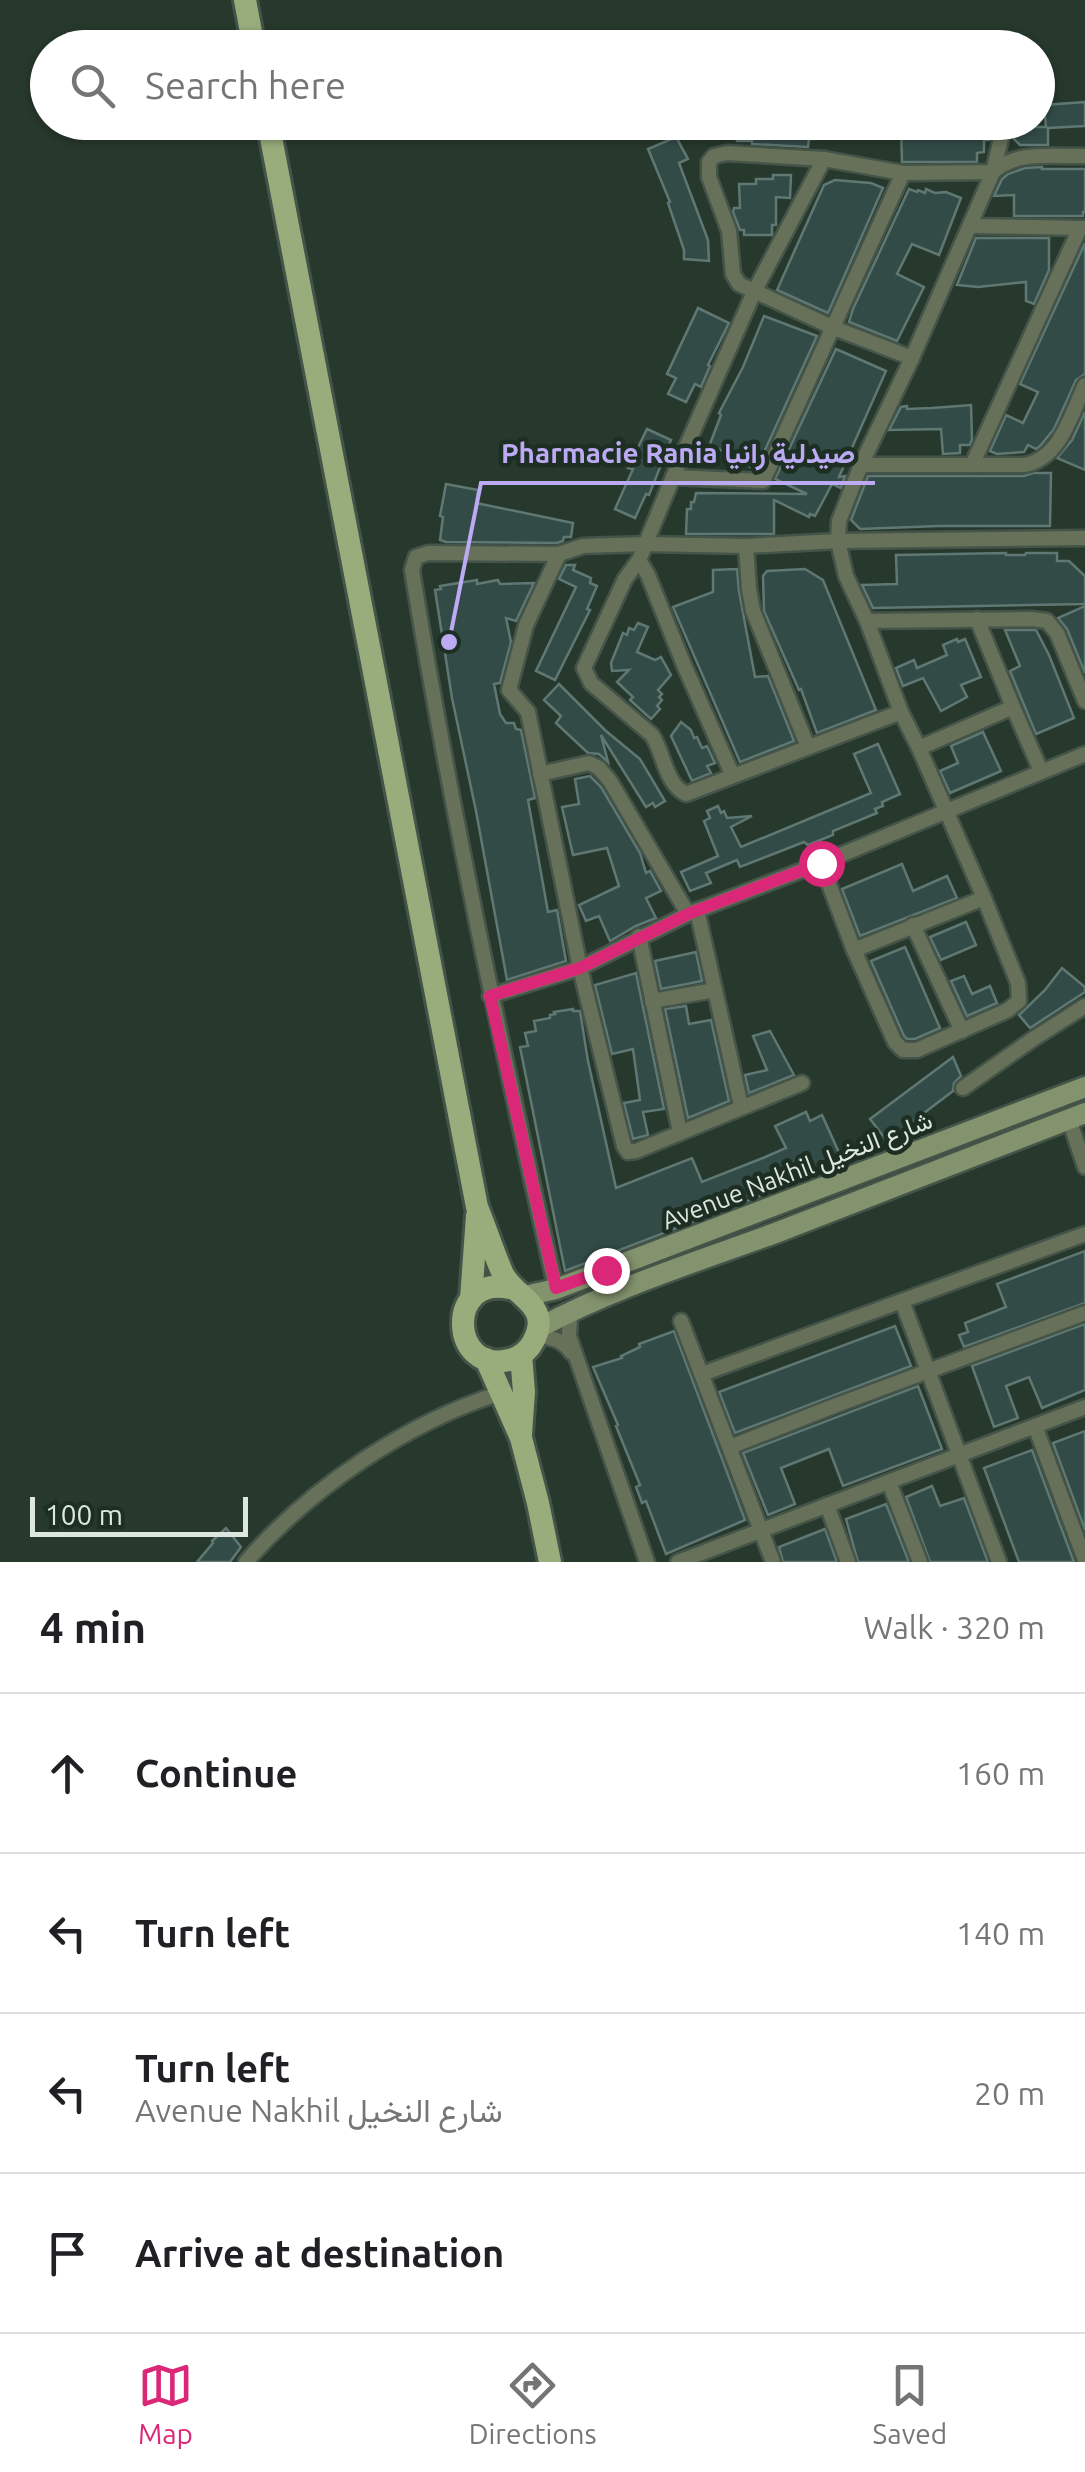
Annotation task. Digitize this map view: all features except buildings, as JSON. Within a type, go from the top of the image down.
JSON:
[{"type":"main road","points":[[244,0],[250,30]]},
{"type":"main road","points":[[271,140],[477,1207],[503,1275],[535,1310],[536,1332],[530,1346],[521,1355],[502,1362],[473,1351],[463,1333],[462,1318],[471,1299],[477,1207]]},
{"type":"main road","points":[[471,1299],[489,1288],[518,1292]]},
{"type":"main road","points":[[521,1355],[521,1438]]},
{"type":"main road","points":[[486,1359],[521,1438],[550,1562]]},
{"type":"street","points":[[821,863],[854,950],[898,1047],[916,1050],[1019,1002],[1018,983],[901,712],[846,576],[838,541],[839,521],[860,465],[970,226],[1001,140]]},
{"type":"street","points":[[912,358],[834,328],[734,279],[730,231],[709,177],[714,156],[727,153],[824,159],[903,172],[992,172],[1003,162],[1014,159],[1085,156]]},
{"type":"street","points":[[824,159],[754,292],[639,560],[625,579],[584,668],[591,683],[652,735],[676,790],[686,794],[901,712]]},
{"type":"street","points":[[673,477],[763,481],[903,172]]},
{"type":"street","points":[[970,226],[1082,228],[972,465]]},
{"type":"street","points":[[860,465],[1024,465],[1041,461],[1056,444],[1085,385]]},
{"type":"street","points":[[556,1288],[490,996],[445,762],[412,570],[416,557],[428,553],[559,554],[584,546],[646,544],[746,546],[1085,538]]},
{"type":"street","points":[[746,546],[753,611],[808,747]]},
{"type":"street","points":[[559,554],[526,625],[508,690],[528,712],[580,968],[624,1146],[628,1152],[636,1151],[802,1083]]},
{"type":"street","points":[[639,560],[732,774]]},
{"type":"street","points":[[977,619],[1041,771]]},
{"type":"street","points":[[866,622],[1047,621],[1057,633],[1085,701]]},
{"type":"street","points":[[919,748],[1013,708]]},
{"type":"street","points":[[490,996],[580,968],[693,912],[1085,754]]},
{"type":"street","points":[[540,774],[589,763],[599,768],[693,912],[741,1106]]},
{"type":"street","points":[[854,950],[984,898]]},
{"type":"street","points":[[914,925],[962,1031]]},
{"type":"street","points":[[639,936],[680,1132]]},
{"type":"street","points":[[652,1000],[715,990]]},
{"type":"street","points":[[963,1088],[1085,1006]]},
{"type":"street","name":"Avenue Nakhil شارع النخيل","points":[[518,1292],[556,1288],[1085,1086]]},
{"type":"street","points":[[1077,1116],[1085,1167]]},
{"type":"street","name":"Avenue Nakhil شارع النخيل","points":[[536,1332],[580,1307],[1077,1116]]},
{"type":"street","points":[[702,1374],[1085,1234]]},
{"type":"street","points":[[902,1300],[1000,1562]]},
{"type":"street","points":[[580,1307],[570,1317],[569,1336],[647,1562]]},
{"type":"street","points":[[730,1447],[1085,1313]]},
{"type":"street","points":[[681,1321],[773,1562]]},
{"type":"street","points":[[536,1332],[563,1342],[577,1362]]},
{"type":"street","points":[[246,1562],[277,1527],[360,1462],[435,1418],[500,1393]]},
{"type":"street","points":[[678,1562],[1085,1406]]},
{"type":"street","points":[[1034,1426],[1085,1560]]},
{"type":"street","points":[[889,1482],[920,1562]]},
{"type":"street","points":[[827,1505],[848,1562]]},
{"type":"place","name":"Pharmacie Rania صيدلية رانيا","points":[[449,642]]},
{"type":"route","points":[[606,1270],[556,1288],[490,996],[580,968],[688,914],[821,863]]}]
